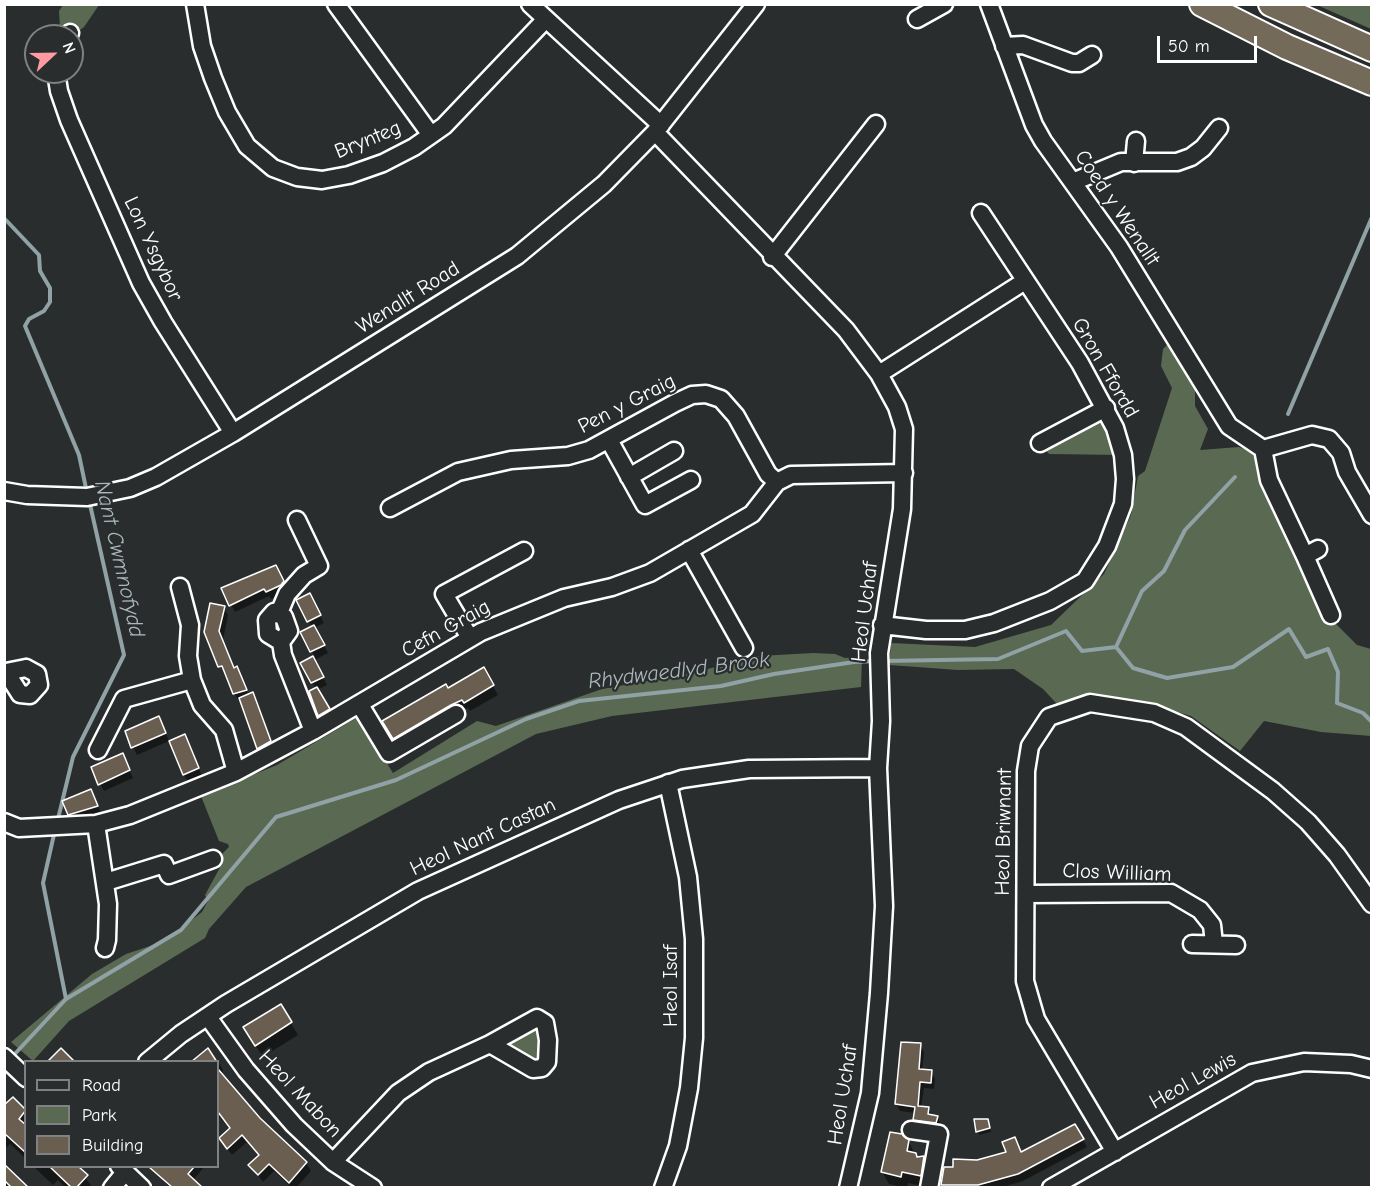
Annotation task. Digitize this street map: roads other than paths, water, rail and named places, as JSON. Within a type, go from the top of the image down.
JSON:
[{"type":"highway","points":[[1202,4],[1287,47],[1371,83]]},
{"type":"highway","points":[[1271,4],[1371,50]]},
{"type":"street","name":"Brynteg","points":[[195,4],[202,46],[227,112],[247,146],[273,168],[297,177],[322,180],[349,175],[383,163],[431,135],[464,108],[546,19]]},
{"type":"street","points":[[336,4],[431,135]]},
{"type":"street","points":[[530,4],[658,128]]},
{"type":"street","name":"Wenallt Road","points":[[4,491],[27,495],[87,497],[130,488],[156,477],[233,433],[517,256],[604,184],[658,128],[756,4]]},
{"type":"street","points":[[917,19],[944,4]]},
{"type":"street","name":"Coed y Wenallt","points":[[988,4],[1034,125],[1119,247],[1229,426],[1263,449]]},
{"type":"street","points":[[1004,46],[1023,45],[1072,63],[1079,63],[1092,55]]},
{"type":"street","name":"Lon Ysgybor","points":[[58,84],[69,120],[141,283],[233,433]]},
{"type":"street","points":[[772,257],[876,124]]},
{"type":"street","name":"Heol Uchaf","points":[[658,128],[772,257],[846,330],[879,374],[897,407],[904,429],[902,509],[882,625],[879,660],[881,721],[878,768],[884,906],[879,993],[870,1093],[848,1188]]},
{"type":"street","points":[[1073,182],[1121,162],[1176,162],[1191,157],[1203,148],[1219,128]]},
{"type":"street","points":[[1134,163],[1136,141]]},
{"type":"street","name":"Gron Ffordd","points":[[882,625],[926,630],[965,630],[994,623],[1050,601],[1085,581],[1107,546],[1123,504],[1125,480],[1123,455],[1106,408],[1080,363],[981,213]]},
{"type":"street","points":[[879,374],[1025,281]]},
{"type":"street","name":"Pen y Graig","points":[[390,508],[459,472],[511,460],[568,456],[589,450],[675,403],[692,395],[706,394],[721,399],[736,416],[768,474],[777,482]]},
{"type":"street","points":[[1040,443],[1106,408]]},
{"type":"street","points":[[1331,615],[1312,553],[1269,480],[1263,449],[1312,435],[1329,439],[1341,453],[1347,472],[1369,505]]},
{"type":"street","points":[[609,440],[645,505],[691,480]]},
{"type":"street","points":[[629,477],[674,451]]},
{"type":"street","points":[[777,482],[791,475],[816,472],[904,472]]},
{"type":"street","name":"Cefn Graig","points":[[4,822],[19,828],[96,824],[130,815],[236,772],[313,732],[470,638],[517,615],[650,573],[752,514],[777,482]]},
{"type":"street","points":[[297,520],[319,566],[304,575],[288,594],[279,613],[284,617],[289,631],[281,642],[283,655],[313,732]]},
{"type":"street","points":[[470,638],[444,594],[524,550]]},
{"type":"street","points":[[689,550],[744,648]]},
{"type":"street","points":[[180,587],[190,625],[188,656],[192,680],[202,705],[224,730],[236,772]]},
{"type":"street","points":[[98,750],[124,699],[192,680]]},
{"type":"street","name":"Heol Briwnant","points":[[1115,1152],[1046,1037],[1029,1000],[1025,981],[1026,771],[1030,746],[1049,717],[1090,704],[1154,712],[1186,727],[1230,758],[1308,822],[1337,855],[1371,904]]},
{"type":"street","points":[[360,705],[389,753],[456,714]]},
{"type":"street","name":"Heol Nant Castan","points":[[150,1060],[208,1017],[418,891],[559,826],[668,783],[749,769],[878,768]]},
{"type":"street","name":"Heol Isaf","points":[[663,1188],[678,1146],[689,1088],[694,1027],[693,929],[687,877],[668,783]]},
{"type":"street","points":[[96,824],[106,882],[107,940],[105,948]]},
{"type":"street","points":[[106,882],[164,864],[169,875],[213,859]]},
{"type":"street","name":"Clos William","points":[[1026,894],[1171,893],[1200,910],[1212,925],[1214,944]]},
{"type":"street","points":[[1192,944],[1236,945]]},
{"type":"street","name":"Heol Mabon","points":[[208,1017],[271,1101],[333,1162],[372,1188]]},
{"type":"street","points":[[333,1162],[398,1093],[429,1072],[490,1044]]},
{"type":"street","points":[[4,1057],[24,1076]]},
{"type":"street","name":"Heol Lewis","points":[[1051,1188],[1252,1073],[1304,1062],[1351,1064],[1371,1069]]},
{"type":"street","points":[[911,1130],[939,1134],[928,1188]]},
{"type":"street","points":[[112,1188],[122,1169],[142,1188]]},
{"type":"waterway","points":[[1288,414],[1372,217]]},
{"type":"waterway","name":"Nant Cwmnofydd","points":[[4,218],[39,255],[40,271],[50,288],[50,302],[44,311],[29,319],[25,326],[79,455],[87,493]]},
{"type":"waterway","points":[[1116,647],[1142,591],[1164,571],[1185,530],[1235,477]]},
{"type":"waterway","name":"Nant Cwmnofydd","points":[[57,823],[73,757],[124,655],[89,500]]},
{"type":"waterway","name":"Rhydwaedlyd Brook","points":[[883,661],[998,659],[1066,631],[1082,651],[1116,647],[1133,668],[1167,678],[1233,667],[1289,629],[1306,657],[1328,649],[1338,672],[1337,703],[1363,713],[1372,722]]},
{"type":"waterway","name":"Rhydwaedlyd Brook","points":[[12,1057],[66,999],[181,930],[276,817],[396,780],[526,719],[579,701],[721,686],[774,674],[875,661]]},
{"type":"waterway","name":"Nant Cwmnofydd","points":[[55,830],[43,883],[66,999]]}]
